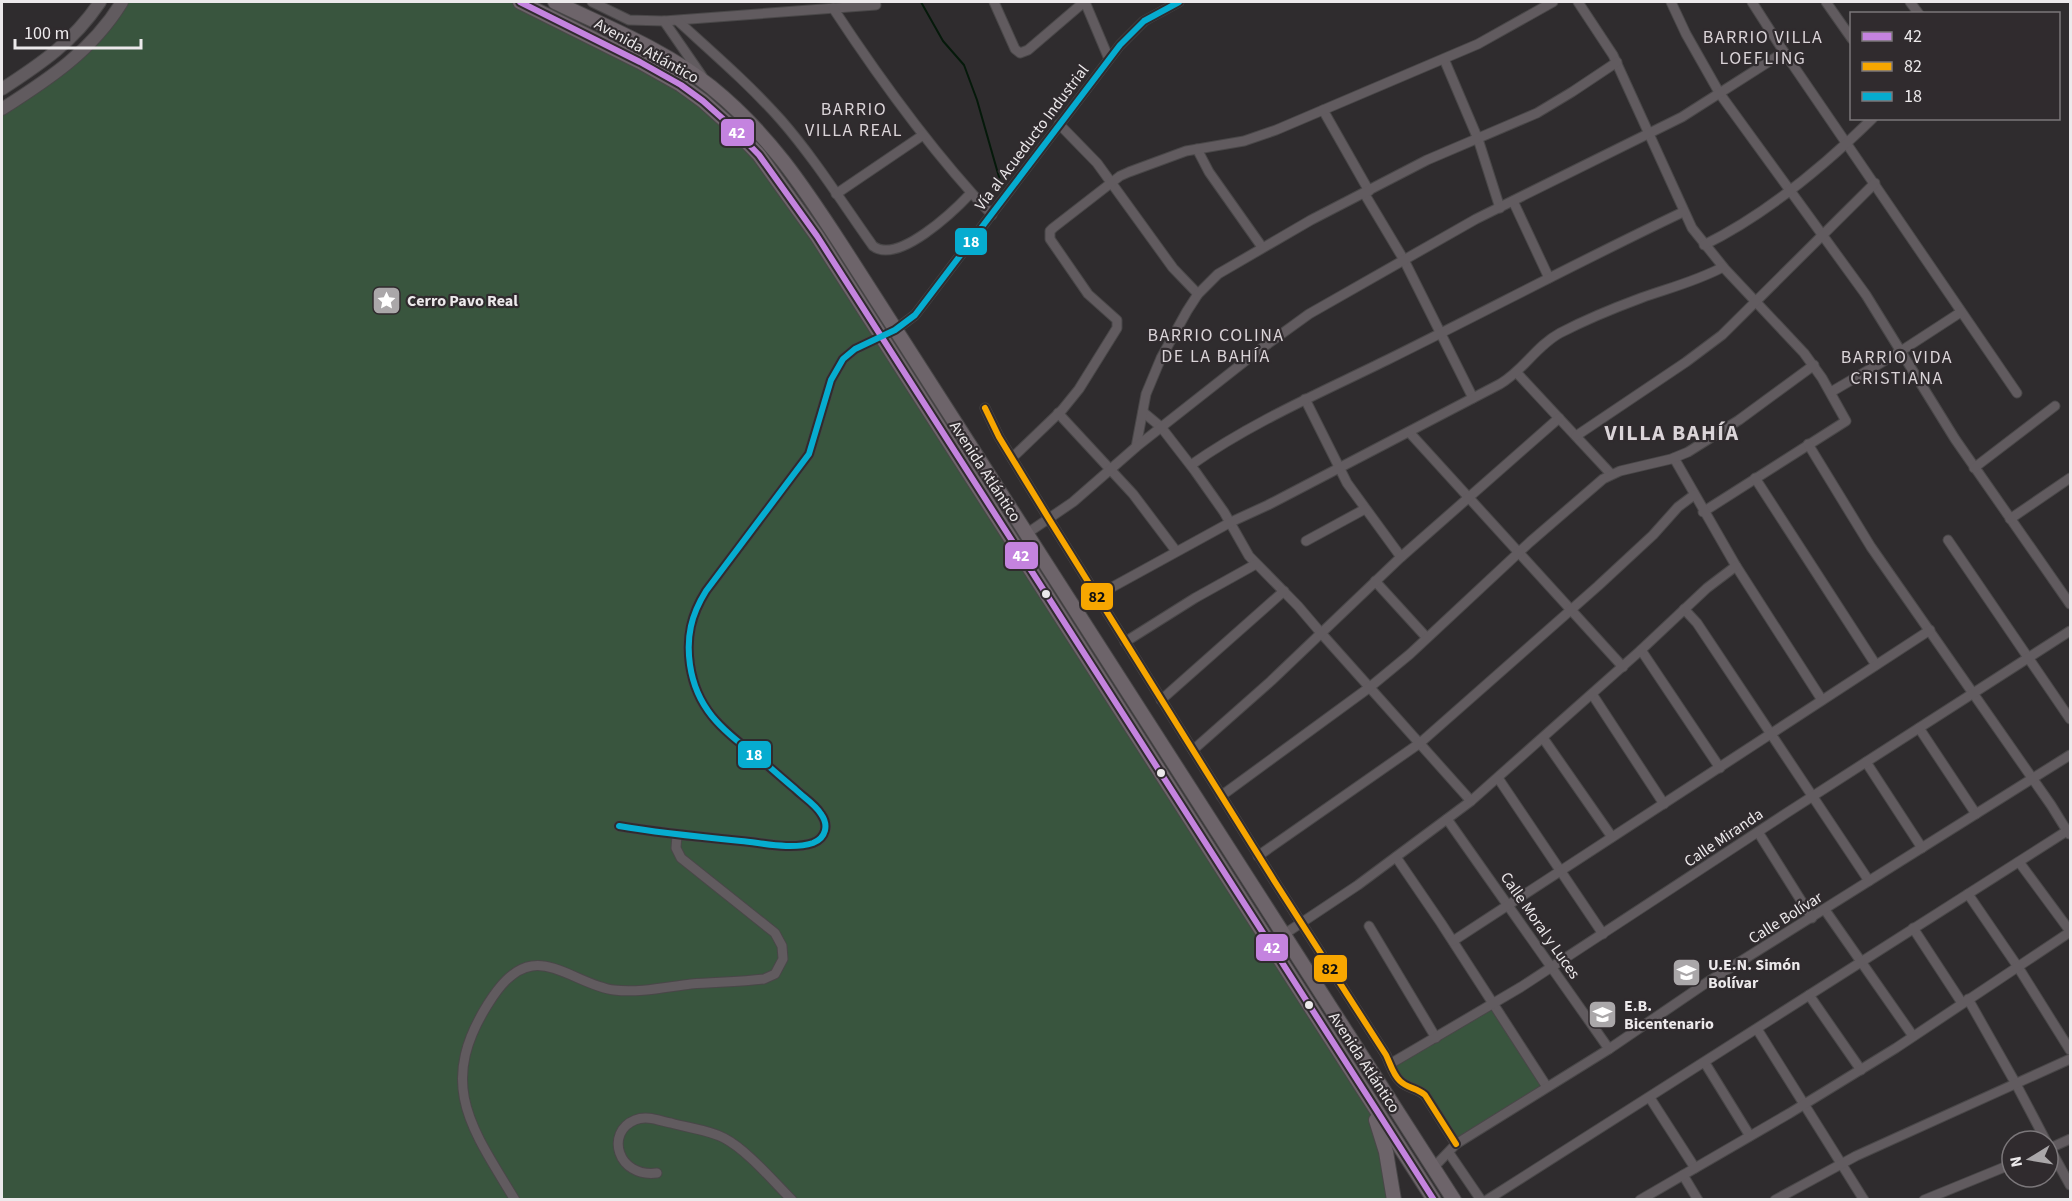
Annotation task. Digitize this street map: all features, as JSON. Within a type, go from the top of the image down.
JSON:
[{"type":"main road","name":"Avenida Atlántico","points":[[520,2],[663,74],[692,93],[724,119],[755,151],[781,183],[1434,1200]]},
{"type":"main road","name":"Avenida Atlántico","points":[[555,2],[668,58],[711,87],[760,132],[788,165],[1454,1200]]},
{"type":"main road","points":[[1362,1088],[1380,1131],[1391,1174],[1394,1200]]},
{"type":"street","points":[[2,89],[42,63],[65,44],[85,23],[100,2]]},
{"type":"street","points":[[2,109],[72,62],[104,28],[122,2]]},
{"type":"street","points":[[592,2],[629,20],[664,21],[833,8],[850,4],[876,5]]},
{"type":"street","points":[[994,2],[1015,49],[1020,53],[1028,50],[1084,2],[1109,59]]},
{"type":"street","name":"Vía al Acueducto Industrial","points":[[676,835],[797,845],[820,840],[826,831],[822,815],[816,808],[731,736],[706,710],[697,694],[690,669],[689,630],[695,610],[706,591],[809,454],[831,380],[838,365],[855,349],[895,330],[920,310],[1128,36],[1144,21],[1179,2]]},
{"type":"street","points":[[1012,458],[1079,389],[1118,324],[1114,317],[1078,281],[1050,239],[1050,231],[1112,183],[1138,168],[1171,156],[1244,141],[1276,130],[1444,59],[1499,33],[1553,2]]},
{"type":"street","points":[[1578,2],[1617,62],[1683,212],[1704,245],[1814,365],[1846,421],[1703,512]]},
{"type":"street","points":[[1671,2],[1686,34],[1720,94],[1866,296],[1974,468],[2070,604]]},
{"type":"street","points":[[1752,2],[2017,393]]},
{"type":"street","points":[[1826,2],[1850,38]]},
{"type":"street","points":[[833,8],[858,47],[923,135],[992,215]]},
{"type":"street","points":[[664,21],[711,87]]},
{"type":"street","points":[[678,21],[765,103],[793,135],[873,246],[882,251],[907,243],[931,230],[953,213],[971,193]]},
{"type":"street","points":[[1026,534],[1111,470],[1136,447],[1287,329],[1327,303],[1513,201],[1650,134],[1720,94],[1784,52]]},
{"type":"street","points":[[1444,59],[1478,139],[1500,208]]},
{"type":"street","points":[[1136,447],[1146,394],[1161,358],[1198,294],[1218,274],[1311,220],[1446,151],[1537,113],[1617,62]]},
{"type":"street","points":[[1323,110],[1404,260],[1473,398]]},
{"type":"street","points":[[1704,245],[1739,227],[1790,190],[1871,120]]},
{"type":"street","points":[[1059,124],[1097,162],[1173,268],[1198,294]]},
{"type":"street","points":[[836,194],[923,135]]},
{"type":"street","points":[[1197,149],[1209,172],[1262,247]]},
{"type":"street","points":[[1576,436],[1722,335],[1875,183]]},
{"type":"street","points":[[1513,201],[1549,278]]},
{"type":"street","points":[[1191,465],[1245,430],[1305,399],[1683,212]]},
{"type":"street","points":[[1096,596],[1231,522],[1339,469],[1473,398],[1517,373],[1547,342],[1565,331],[1638,299],[1698,279],[1723,267]]},
{"type":"street","points":[[1831,392],[1961,312]]},
{"type":"street","points":[[1221,796],[1370,687],[1611,474],[1674,459],[1688,452],[1739,420],[1814,365]]},
{"type":"street","points":[[1517,373],[1611,474]]},
{"type":"street","points":[[1305,399],[1339,469],[1401,557]]},
{"type":"street","points":[[1974,468],[2055,406]]},
{"type":"street","points":[[985,408],[999,437],[1048,519],[1401,1083],[1425,1095],[1456,1144],[1433,1168]]},
{"type":"street","points":[[1143,412],[1161,427],[1191,465],[1231,522],[1256,564],[1284,591],[1471,801]]},
{"type":"street","points":[[1058,413],[1147,511],[1176,551]]},
{"type":"street","points":[[1193,750],[1271,681],[1401,557],[1559,418]]},
{"type":"street","points":[[1409,432],[1623,667]]},
{"type":"street","points":[[1487,1200],[1705,1063],[1913,928],[2069,832],[1871,547],[1808,444]]},
{"type":"street","points":[[1674,459],[1736,566],[1822,700]]},
{"type":"street","points":[[1755,478],[1876,665]]},
{"type":"street","points":[[2010,519],[2070,478]]},
{"type":"street","points":[[1258,856],[1420,743],[1653,535],[1683,503],[1694,495]]},
{"type":"street","points":[[1306,541],[1365,509]]},
{"type":"street","points":[[1948,540],[2070,719]]},
{"type":"street","points":[[1125,642],[1195,598],[1256,564]]},
{"type":"street","points":[[1283,935],[1396,857],[1471,801],[1623,667],[1707,588],[1736,566]]},
{"type":"street","points":[[1375,581],[1427,638]]},
{"type":"street","points":[[1161,700],[1284,591]]},
{"type":"street","points":[[1684,609],[1697,623],[1869,881]]},
{"type":"street","points":[[1453,941],[1930,630]]},
{"type":"street","name":"Calle Miranda","points":[[1390,1064],[1494,1003],[1603,934],[2070,631]]},
{"type":"street","points":[[1641,650],[1720,768]]},
{"type":"street","points":[[1592,694],[1664,804]]},
{"type":"street","points":[[1919,728],[1976,814]]},
{"type":"street","points":[[1543,738],[1611,837]]},
{"type":"street","name":"Calle Bolívar","points":[[1456,1144],[1609,1049],[1706,983],[2070,755]]},
{"type":"street","points":[[1866,762],[1922,848]]},
{"type":"street","points":[[1498,778],[1603,934]]},
{"type":"street","name":"Calle Moral y Luces","points":[[1447,819],[1609,1049]]},
{"type":"street","points":[[515,1200],[471,1122],[461,1084],[464,1061],[474,1029],[490,1001],[513,974],[531,966],[545,966],[593,985],[626,990],[764,979],[775,974],[781,964],[783,952],[775,933],[681,858],[676,848],[676,835],[619,826]]},
{"type":"street","points":[[1758,832],[1812,918]]},
{"type":"street","points":[[1396,857],[1547,1087]]},
{"type":"street","points":[[1640,1200],[1861,1070],[2070,932],[2019,862]]},
{"type":"street","points":[[1968,894],[2018,966],[2070,1050]]},
{"type":"street","points":[[1825,910],[1913,1036]]},
{"type":"street","points":[[1369,926],[1436,1038]]},
{"type":"street","points":[[1913,928],[1965,1001],[2016,1084],[2039,1129]]},
{"type":"street","points":[[1809,995],[1861,1070]]},
{"type":"street","points":[[1757,1029],[1864,1200]]},
{"type":"street","points":[[1775,1200],[1842,1164],[1940,1117],[2070,1059]]},
{"type":"street","points":[[1705,1063],[1750,1136]]},
{"type":"street","points":[[1650,1098],[1695,1168]]},
{"type":"street","points":[[657,1173],[636,1172],[621,1156],[620,1135],[630,1123],[636,1120],[650,1118],[725,1138],[792,1200]]},
{"type":"street","points":[[1449,1153],[1481,1200]]},
{"type":"street","points":[[2060,1167],[2070,1185]]},
{"type":"street","points":[[1924,1200],[2000,1169]]},
{"type":"street","points":[[1683,1175],[1698,1200]]},
{"type":"green space","points":[[122,2],[520,2],[663,74],[751,146],[1374,1114],[1394,1200],[2,1200],[2,109],[51,77]]},
{"type":"green space","points":[[1494,1003],[1547,1087],[1456,1144],[1425,1095],[1406,1085],[1390,1064]]},
{"type":"waterway","points":[[921,2],[943,41],[964,65],[977,100],[1001,184]]},
{"type":"transit line","name":"42","points":[[520,2],[681,85],[731,126],[759,155],[817,236],[1434,1200]]},
{"type":"transit line","name":"18","points":[[619,826],[786,846],[813,843],[821,838],[825,831],[825,822],[816,807],[724,729],[714,719],[699,696],[689,655],[689,636],[697,609],[706,591],[809,454],[831,380],[843,359],[855,349],[895,330],[915,315],[1120,45],[1144,21],[1179,2]]},
{"type":"transit line","name":"82","points":[[985,408],[999,437],[1049,519],[1275,882],[1386,1055],[1395,1076],[1425,1095],[1456,1144]]},
{"type":"place","name":"Cerro Pavo Real","points":[[386,300]]},
{"type":"place","name":"U.E.N. Simón Bolívar","points":[[1687,973]]},
{"type":"place","name":"E.B. Bicentenario","points":[[1603,1014]]},
{"type":"district","name":"BARRIO VILLA LOEFLING","points":[[1763,47]]},
{"type":"district","name":"BARRIO VILLA REAL","points":[[854,119]]},
{"type":"district","name":"BARRIO COLINA DE LA BAHÍA","points":[[1216,345]]},
{"type":"district","name":"BARRIO VIDA CRISTIANA","points":[[1897,367]]},
{"type":"district","name":"VILLA BAHÍA","points":[[1672,432]]}]
